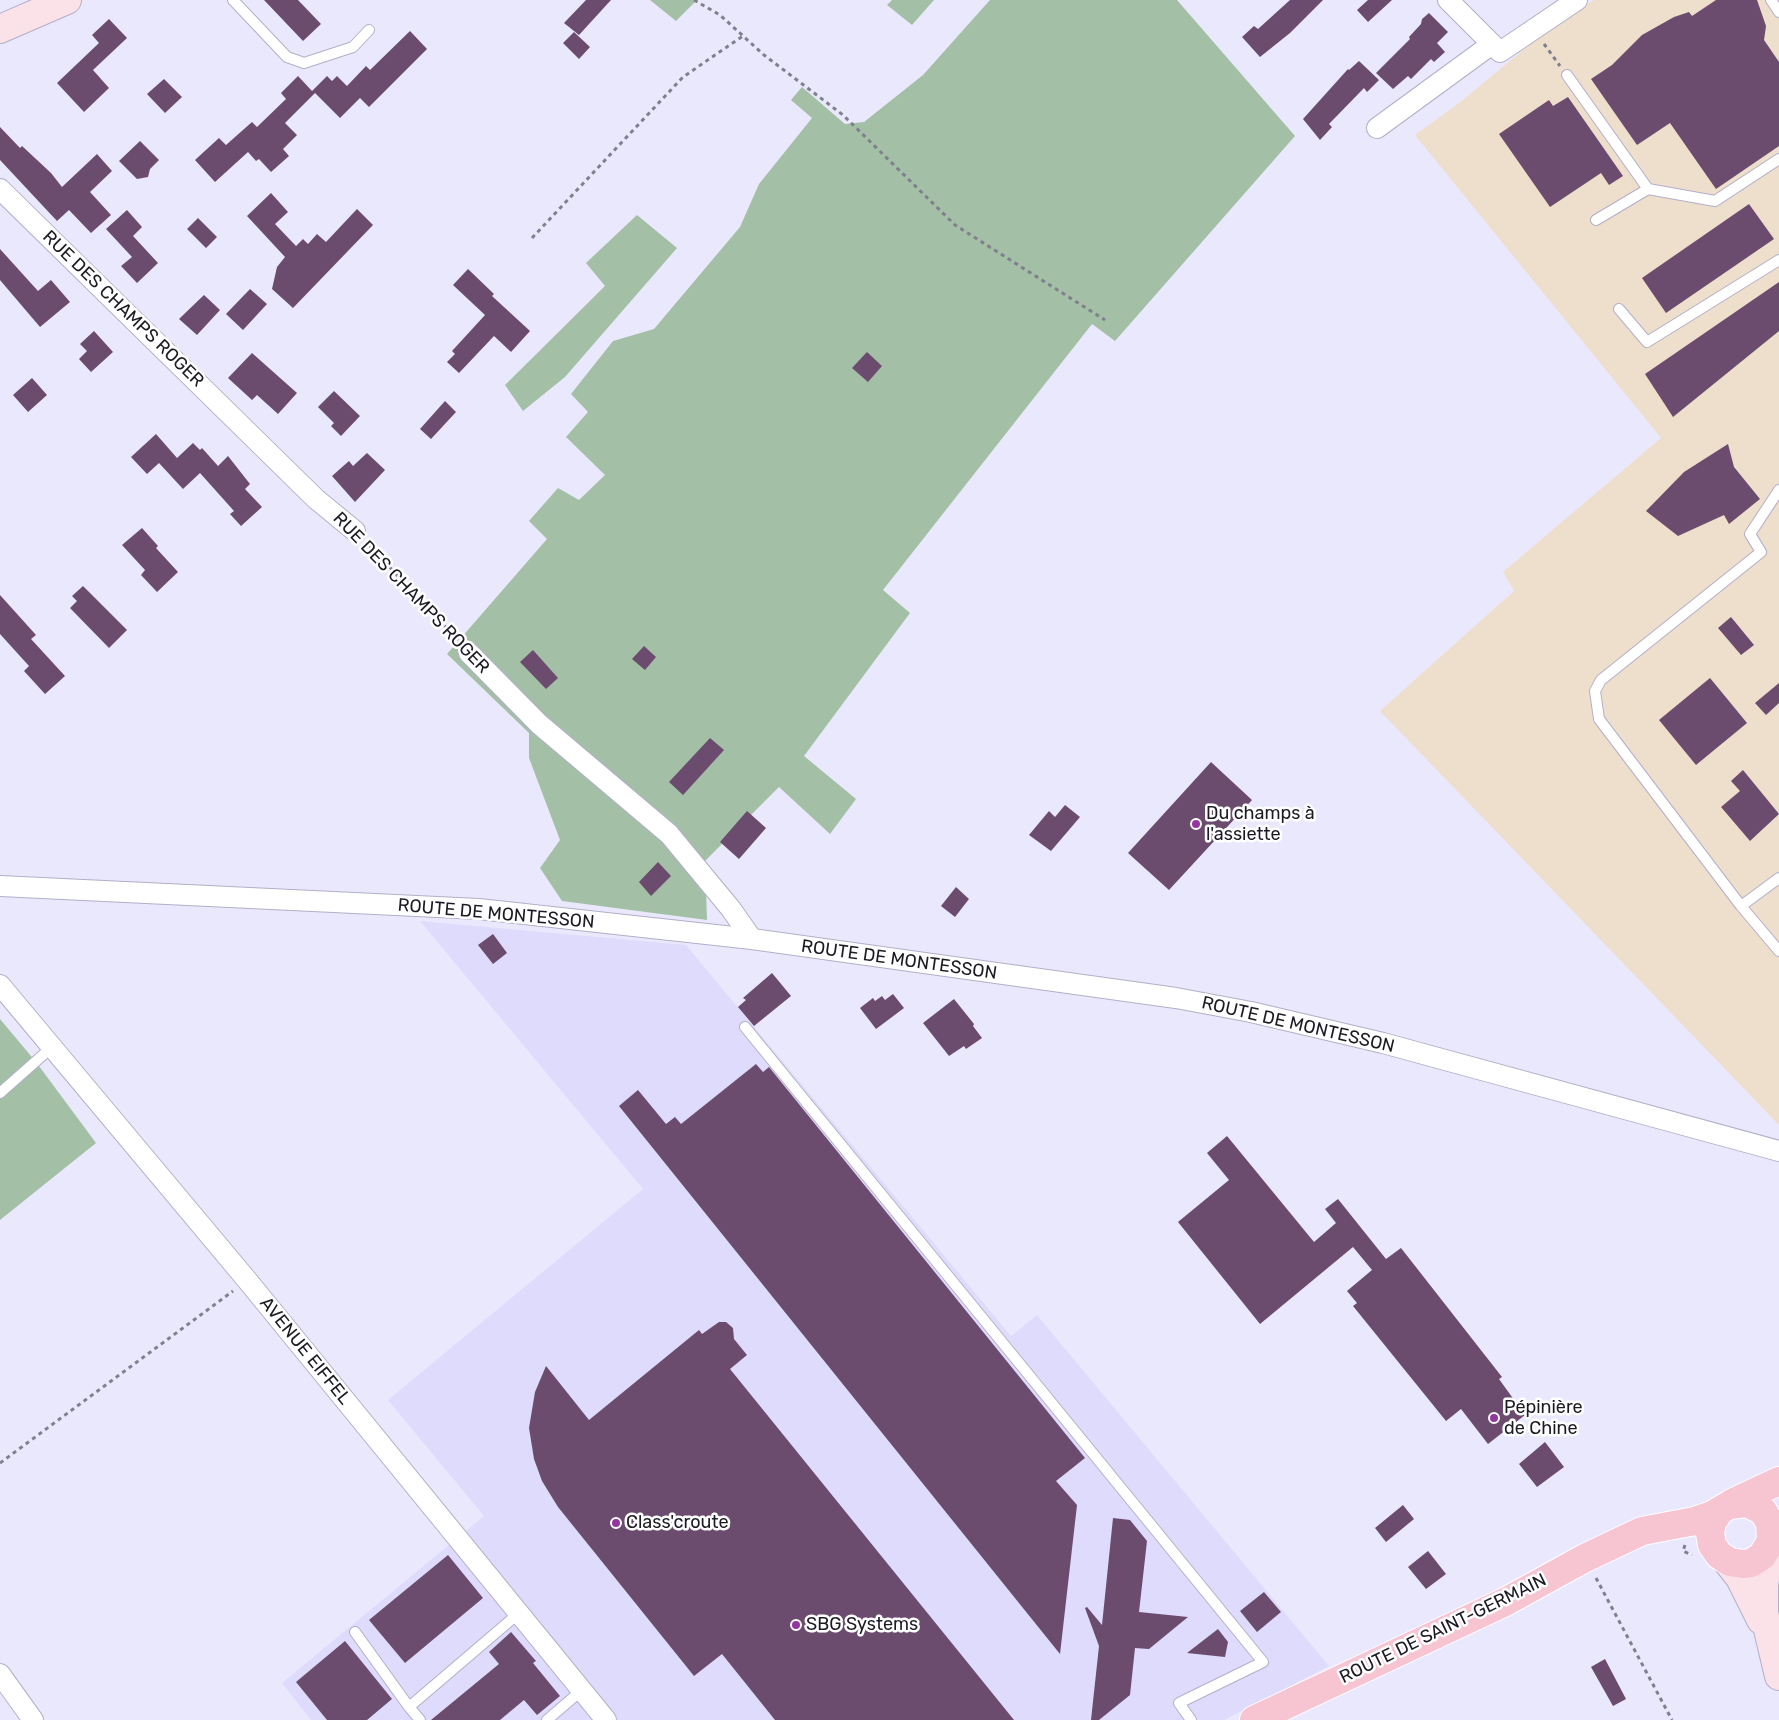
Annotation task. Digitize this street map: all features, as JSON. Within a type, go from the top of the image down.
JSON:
[{"type":"main road","points":[[1,27],[67,0]]},
{"type":"main road","name":"ROUTE DE SAINT-GERMAIN","points":[[1254,1720],[1505,1602],[1586,1558],[1631,1537],[1653,1528],[1695,1521],[1779,1481]]},
{"type":"main road","points":[[1768,1635],[1746,1589],[1721,1556],[1710,1533],[1712,1522],[1726,1507],[1747,1503],[1760,1508],[1774,1527],[1763,1598],[1768,1635],[1779,1676]]},
{"type":"main road","points":[[1721,1556],[1738,1564],[1751,1563],[1762,1556],[1774,1527]]},
{"type":"main road","name":"ROUTE DE SAINT-GERMAIN","points":[[1631,1537],[1652,1534],[1668,1535],[1695,1542],[1721,1556]]},
{"type":"street","points":[[1448,0],[1500,52],[1577,0]]},
{"type":"street","points":[[1377,128],[1492,44]]},
{"type":"street","name":"RUE DES CHAMPS ROGER","points":[[0,189],[316,500],[355,531]]},
{"type":"street","name":"RUE DES CHAMPS ROGER","points":[[469,653],[539,724],[669,834],[731,909],[752,939]]},
{"type":"street","name":"ROUTE DE MONTESSON","points":[[0,886],[479,909],[752,939],[1167,997],[1252,1012],[1383,1043],[1779,1150]]},
{"type":"street","name":"AVENUE EIFFEL","points":[[0,985],[247,1280],[606,1720]]},
{"type":"street","points":[[0,1674],[33,1720]]},
{"type":"lane","points":[[233,0],[287,57],[304,63],[353,47],[369,30]]},
{"type":"lane","points":[[1771,0],[1779,12]]},
{"type":"lane","points":[[1567,75],[1648,189]]},
{"type":"lane","points":[[1596,220],[1648,189],[1715,200],[1779,159]]},
{"type":"lane","points":[[1619,309],[1647,342],[1779,260]]},
{"type":"lane","points":[[1779,490],[1750,534],[1761,552],[1601,680],[1595,691],[1600,719],[1741,906],[1779,951]]},
{"type":"lane","points":[[1741,906],[1779,878]]},
{"type":"lane","points":[[745,1027],[1263,1662],[1180,1703],[1191,1720]]},
{"type":"lane","points":[[0,1093],[52,1047]]},
{"type":"lane","points":[[409,1707],[519,1613]]},
{"type":"lane","points":[[355,1632],[420,1720]]},
{"type":"lane","points":[[547,1720],[582,1690]]},
{"type":"path","points":[[694,0],[720,15],[764,55],[843,115],[955,225],[1105,320]]},
{"type":"path","points":[[1534,30],[1567,75]]},
{"type":"path","points":[[532,238],[683,77],[743,36]]},
{"type":"path","name":"RUE DES CHAMPS ROGER","points":[[355,531],[469,653]]},
{"type":"path","points":[[0,1463],[247,1280]]},
{"type":"path","points":[[1586,1558],[1672,1720]]},
{"type":"shaded area","points":[[1594,0],[1779,0],[1779,1125],[1380,711],[1514,591],[1503,572],[1661,438],[1415,135],[1459,103],[1550,28]]},
{"type":"shaded area","points":[[420,921],[686,945],[1011,1336],[1037,1315],[1329,1666],[1224,1720],[311,1720],[282,1683],[484,1516],[388,1400],[643,1189]]},
{"type":"green space","points":[[650,0],[697,0],[676,21]]},
{"type":"green space","points":[[892,0],[934,0],[912,25],[887,5]]},
{"type":"green space","points":[[990,0],[1177,0],[1295,136],[1115,341],[1092,324],[883,590],[910,613],[804,756],[856,799],[830,834],[779,787],[705,861],[707,920],[562,901],[540,868],[560,840],[529,758],[529,733],[447,654],[547,539],[529,521],[558,488],[579,500],[605,475],[566,437],[588,412],[571,394],[613,341],[654,329],[740,227],[759,184],[812,118],[791,100],[802,87],[845,124],[864,122],[923,75]]},
{"type":"green space","points":[[637,215],[677,248],[565,377],[523,411],[505,385],[605,286],[586,263]]},
{"type":"green space","points":[[0,1019],[36,1062],[96,1143],[0,1220]]},
{"type":"building","points":[[264,0],[298,0],[321,24],[303,41]]},
{"type":"building","points":[[586,0],[611,0],[579,35],[564,23]]},
{"type":"building","points":[[1290,0],[1323,0],[1290,33],[1260,57],[1242,37],[1254,26],[1258,29]]},
{"type":"building","points":[[1368,0],[1392,0],[1368,22],[1357,10]]},
{"type":"building","points":[[1716,0],[1757,0],[1766,26],[1764,40],[1779,62],[1779,146],[1716,189],[1670,123],[1637,145],[1591,79],[1612,65],[1642,35],[1674,17],[1689,12],[1692,16]]},
{"type":"building","points":[[1429,13],[1448,32],[1437,43],[1445,52],[1434,62],[1431,59],[1411,79],[1408,76],[1393,89],[1376,73],[1410,39],[1409,37],[1421,24],[1422,19]]},
{"type":"building","points":[[109,19],[127,38],[93,70],[109,88],[84,112],[57,83],[99,43],[92,35]]},
{"type":"building","points":[[410,31],[427,49],[369,107],[360,98],[340,118],[315,93],[285,123],[297,135],[283,149],[289,156],[271,172],[259,159],[256,161],[248,152],[215,182],[195,160],[219,138],[226,145],[252,122],[257,127],[286,99],[281,93],[298,76],[312,91],[327,76],[332,81],[337,76],[347,86],[366,66],[370,70]]},
{"type":"building","points":[[574,32],[590,47],[579,59],[563,43]]},
{"type":"building","points":[[1359,61],[1379,80],[1367,92],[1364,88],[1329,124],[1332,127],[1320,140],[1303,119],[1348,69]]},
{"type":"building","points":[[164,79],[182,97],[165,113],[147,94]]},
{"type":"building","points":[[1568,97],[1623,176],[1609,185],[1601,173],[1550,207],[1499,134],[1549,100],[1553,106]]},
{"type":"building","points":[[0,127],[20,148],[22,146],[51,173],[62,187],[97,154],[112,171],[90,192],[111,215],[91,233],[69,210],[57,221],[0,160]]},
{"type":"building","points":[[140,141],[159,160],[150,169],[148,177],[137,179],[119,161]]},
{"type":"building","points":[[271,193],[288,212],[275,224],[296,246],[303,239],[308,244],[317,234],[326,242],[357,209],[373,225],[293,308],[272,289],[277,267],[285,257],[247,216]]},
{"type":"building","points":[[1749,204],[1774,239],[1666,313],[1642,278]]},
{"type":"building","points":[[127,210],[142,227],[133,236],[158,263],[137,283],[121,266],[132,257],[106,229]]},
{"type":"building","points":[[198,218],[217,237],[206,248],[187,229]]},
{"type":"building","points":[[0,249],[38,291],[51,280],[70,302],[40,327],[0,280]]},
{"type":"building","points":[[468,269],[494,294],[492,296],[530,331],[511,352],[494,336],[459,373],[447,362],[455,354],[452,351],[485,315],[453,285]]},
{"type":"building","points":[[1779,282],[1779,331],[1673,417],[1645,374]]},
{"type":"building","points":[[250,289],[267,304],[243,330],[226,314]]},
{"type":"building","points":[[204,295],[220,310],[197,335],[179,319]]},
{"type":"building","points":[[94,331],[113,352],[91,372],[79,359],[87,351],[80,344]]},
{"type":"building","points":[[867,352],[882,366],[868,382],[852,368]]},
{"type":"building","points":[[252,353],[297,393],[278,414],[257,395],[252,400],[228,378]]},
{"type":"building","points":[[32,378],[47,395],[28,412],[13,395]]},
{"type":"building","points":[[334,391],[360,416],[341,436],[331,426],[334,423],[318,407]]},
{"type":"building","points":[[445,401],[456,412],[431,439],[420,429]]},
{"type":"building","points":[[156,434],[177,458],[193,443],[200,450],[202,448],[218,466],[228,456],[250,484],[245,489],[262,507],[241,526],[230,514],[234,511],[200,473],[183,489],[159,463],[147,474],[131,457]]},
{"type":"building","points":[[1728,444],[1734,467],[1760,499],[1729,524],[1724,515],[1678,536],[1646,511],[1684,472]]},
{"type":"building","points":[[367,453],[385,470],[355,502],[332,476],[349,461],[353,466]]},
{"type":"building","points":[[142,528],[158,546],[156,548],[178,572],[157,592],[141,575],[145,570],[122,545]]},
{"type":"building","points":[[83,586],[127,630],[109,648],[70,608],[77,601],[72,596]]},
{"type":"building","points":[[0,595],[36,635],[31,639],[65,676],[45,694],[24,671],[29,666],[0,634]]},
{"type":"building","points":[[1731,617],[1754,645],[1741,655],[1718,628]]},
{"type":"building","points":[[644,646],[656,657],[645,670],[632,659]]},
{"type":"building","points":[[533,650],[558,678],[546,689],[520,662]]},
{"type":"building","points":[[1710,678],[1747,723],[1696,765],[1659,720]]},
{"type":"building","points":[[1779,683],[1779,703],[1766,715],[1755,703]]},
{"type":"building","points":[[710,738],[724,750],[683,795],[669,782]]},
{"type":"building","points":[[1211,762],[1252,800],[1169,890],[1128,853]]},
{"type":"building","points":[[1743,770],[1779,814],[1750,841],[1721,807],[1740,791],[1731,781]]},
{"type":"building","points":[[1065,805],[1080,817],[1051,851],[1029,835],[1049,811],[1055,817]]},
{"type":"building","points":[[747,811],[766,828],[739,859],[720,842]]},
{"type":"building","points":[[658,862],[671,876],[651,896],[639,882]]},
{"type":"building","points":[[956,887],[969,899],[955,917],[941,906]]},
{"type":"building","points":[[493,934],[507,953],[493,964],[478,945]]},
{"type":"building","points":[[772,973],[791,996],[754,1026],[738,1007],[746,1000],[743,998]]},
{"type":"building","points":[[893,994],[904,1008],[876,1029],[860,1008],[873,998],[875,1001],[882,996],[885,1000]]},
{"type":"building","points":[[954,999],[974,1024],[973,1026],[982,1038],[966,1049],[964,1046],[949,1056],[923,1023]]},
{"type":"building","points":[[756,1064],[763,1072],[769,1067],[1085,1458],[1056,1481],[1077,1505],[1060,1654],[619,1106],[638,1090],[666,1124],[675,1117],[681,1124]]},
{"type":"building","points":[[1227,1136],[1314,1242],[1336,1223],[1325,1209],[1338,1199],[1386,1259],[1401,1248],[1502,1377],[1499,1379],[1525,1415],[1488,1444],[1461,1409],[1446,1421],[1353,1306],[1357,1303],[1347,1291],[1372,1270],[1353,1247],[1260,1324],[1178,1222],[1229,1180],[1207,1153]]},
{"type":"building","points":[[719,1322],[726,1322],[733,1328],[734,1339],[747,1355],[730,1369],[1014,1720],[775,1720],[722,1654],[694,1676],[558,1507],[542,1481],[534,1459],[529,1428],[535,1392],[546,1366],[589,1420],[699,1330],[702,1334]]},
{"type":"building","points":[[1545,1442],[1564,1467],[1537,1487],[1519,1464]]},
{"type":"building","points":[[1403,1505],[1414,1519],[1386,1542],[1375,1528]]},
{"type":"building","points":[[1113,1518],[1130,1520],[1147,1541],[1139,1612],[1188,1617],[1149,1649],[1135,1648],[1130,1695],[1099,1720],[1091,1720],[1099,1646],[1085,1608],[1087,1607],[1102,1625]]},
{"type":"building","points":[[1428,1551],[1446,1574],[1426,1589],[1408,1567]]},
{"type":"building","points":[[448,1555],[483,1598],[405,1663],[369,1620]]},
{"type":"building","points":[[1264,1592],[1281,1612],[1257,1632],[1240,1611]]},
{"type":"building","points":[[1218,1629],[1228,1642],[1225,1657],[1187,1653]]},
{"type":"building","points":[[511,1632],[536,1661],[533,1663],[560,1696],[537,1715],[524,1700],[500,1720],[431,1720],[499,1664],[489,1652]]},
{"type":"building","points":[[345,1641],[392,1699],[367,1720],[327,1720],[296,1682]]},
{"type":"building","points":[[1605,1659],[1626,1699],[1613,1706],[1591,1667]]},
{"type":"place","name":"Du champs à l'assiette","points":[[1196,824]]},
{"type":"place","name":"Pépinière de Chine","points":[[1494,1418]]},
{"type":"place","name":"Class'croute","points":[[616,1523]]},
{"type":"place","name":"SBG Systems","points":[[796,1625]]}]
